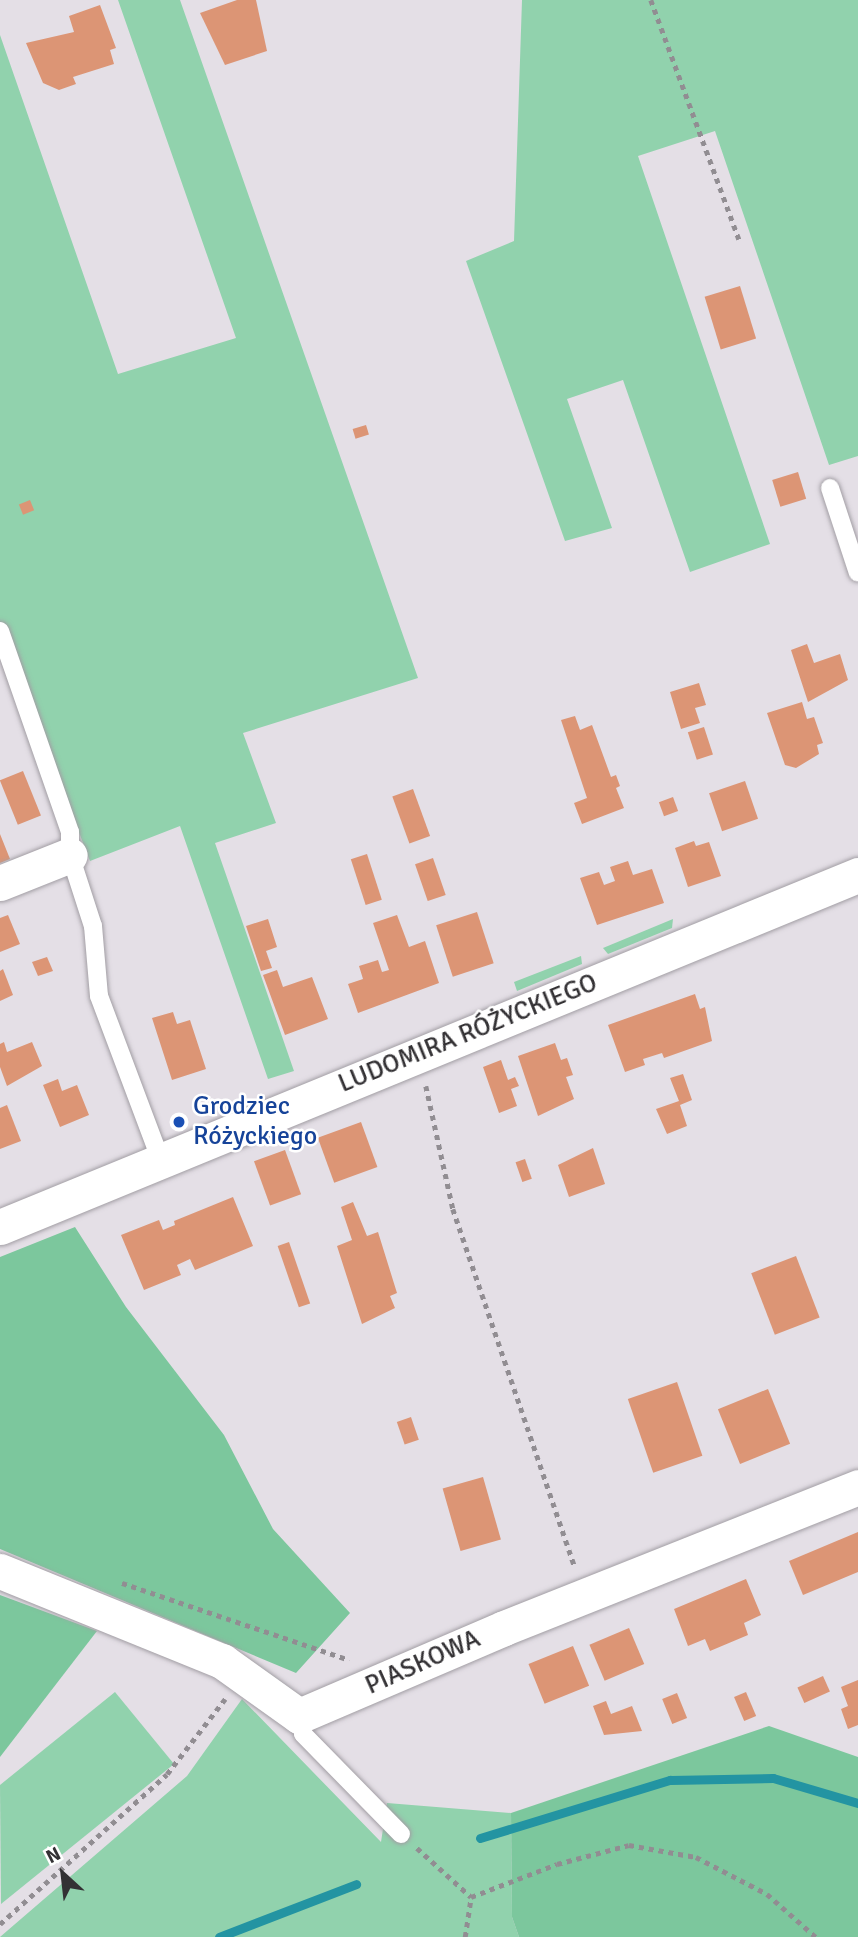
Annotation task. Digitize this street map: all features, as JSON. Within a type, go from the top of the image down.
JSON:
[{"type":"street","points":[[0,883],[70,855]]},
{"type":"street","name":"LUDOMIRA RÓŻYCKIEGO","points":[[0,1227],[858,874]]},
{"type":"street","name":"PIASKOWA","points":[[299,1716],[585,1596],[858,1487]]},
{"type":"street","points":[[0,1571],[222,1661],[299,1716]]},
{"type":"lane","points":[[830,488],[858,573]]},
{"type":"lane","points":[[0,631],[70,832],[70,855],[93,926],[99,996],[161,1161]]},
{"type":"lane","points":[[299,1716],[303,1734],[401,1834]]},
{"type":"path","points":[[651,0],[739,239]]},
{"type":"path","points":[[415,1055],[436,1121],[453,1209],[585,1596]]},
{"type":"path","points":[[114,1580],[377,1669],[392,1679]]},
{"type":"path","points":[[0,1924],[167,1774],[243,1677]]},
{"type":"path","points":[[401,1834],[471,1897]]},
{"type":"path","points":[[471,1897],[557,1864],[629,1845],[695,1857],[767,1894],[816,1937]]},
{"type":"path","points":[[465,1937],[471,1897]]},
{"type":"green space","points":[[118,0],[180,0],[418,678],[243,733],[276,823],[215,843],[294,1071],[268,1079],[180,826],[90,861],[0,627],[0,35],[118,374],[236,338]]},
{"type":"green space","points":[[522,0],[858,0],[858,456],[829,465],[715,131],[638,156],[770,544],[690,572],[623,380],[567,399],[612,528],[565,541],[466,261],[514,241]]},
{"type":"green space","points":[[673,919],[672,928],[608,954],[603,948]]},
{"type":"green space","points":[[581,956],[582,964],[517,991],[514,982]]},
{"type":"green space","points":[[75,1227],[126,1307],[224,1435],[273,1529],[350,1613],[296,1673],[0,1549],[0,1257]]},
{"type":"green space","points":[[0,1595],[97,1631],[0,1757]]},
{"type":"green space","points":[[115,1692],[174,1764],[1,1904],[0,1785]]},
{"type":"green space","points":[[242,1699],[381,1842],[387,1803],[511,1813],[512,1917],[519,1937],[0,1937],[187,1776]]},
{"type":"green space","points":[[769,1726],[858,1757],[858,1937],[519,1937],[512,1917],[511,1813]]},
{"type":"building","points":[[237,0],[256,0],[267,51],[225,65],[200,13]]},
{"type":"building","points":[[100,5],[116,48],[110,50],[114,64],[73,77],[76,84],[59,90],[43,83],[26,43],[74,32],[69,16]]},
{"type":"building","points":[[740,286],[756,339],[721,349],[705,297]]},
{"type":"building","points":[[366,425],[369,435],[356,439],[353,429]]},
{"type":"building","points":[[798,472],[806,499],[780,507],[772,480]]},
{"type":"building","points":[[30,500],[34,510],[23,515],[19,504]]},
{"type":"building","points":[[807,644],[814,663],[840,654],[848,680],[808,702],[791,650]]},
{"type":"building","points":[[699,683],[706,705],[695,708],[700,723],[681,729],[670,692]]},
{"type":"building","points":[[802,702],[807,719],[814,717],[823,743],[817,745],[819,754],[796,768],[785,765],[767,713]]},
{"type":"building","points":[[575,716],[580,730],[592,725],[611,777],[616,775],[620,786],[616,788],[624,808],[582,824],[574,803],[587,798],[561,720]]},
{"type":"building","points":[[704,727],[713,755],[697,760],[688,732]]},
{"type":"building","points":[[23,771],[41,816],[18,825],[0,780]]},
{"type":"building","points":[[745,781],[758,819],[722,831],[709,793]]},
{"type":"building","points":[[413,789],[430,836],[409,844],[392,797]]},
{"type":"building","points":[[673,797],[678,811],[664,816],[659,802]]},
{"type":"building","points":[[0,834],[10,859],[0,863]]},
{"type":"building","points":[[694,841],[696,846],[709,842],[721,876],[688,887],[675,848]]},
{"type":"building","points":[[367,854],[382,900],[366,905],[351,859]]},
{"type":"building","points":[[433,858],[446,895],[428,901],[415,864]]},
{"type":"building","points":[[628,861],[633,875],[652,869],[664,903],[597,925],[580,878],[599,872],[604,885],[615,881],[610,867]]},
{"type":"building","points":[[477,912],[494,963],[453,977],[436,925]]},
{"type":"building","points":[[8,915],[20,944],[0,952],[0,918]]},
{"type":"building","points":[[397,915],[409,947],[425,941],[439,983],[358,1013],[348,984],[363,979],[359,966],[378,960],[382,972],[389,970],[373,923]]},
{"type":"building","points":[[268,919],[277,947],[266,951],[272,968],[261,971],[246,926]]},
{"type":"building","points":[[47,957],[53,971],[38,976],[32,962]]},
{"type":"building","points":[[3,969],[13,995],[0,1001],[0,971]]},
{"type":"building","points":[[277,970],[283,987],[312,977],[328,1019],[285,1035],[263,975]]},
{"type":"building","points":[[695,994],[700,1009],[705,1007],[712,1041],[664,1058],[662,1053],[643,1059],[645,1065],[625,1072],[608,1025]]},
{"type":"building","points":[[173,1012],[177,1024],[190,1020],[206,1069],[172,1080],[152,1018]]},
{"type":"building","points":[[4,1042],[7,1052],[32,1042],[42,1066],[7,1086],[0,1067],[0,1044]]},
{"type":"building","points":[[555,1043],[561,1060],[567,1058],[573,1075],[566,1077],[574,1099],[538,1116],[518,1056]]},
{"type":"building","points":[[501,1060],[508,1080],[515,1077],[519,1086],[511,1089],[517,1106],[499,1113],[483,1067]]},
{"type":"building","points":[[683,1074],[692,1100],[680,1105],[687,1126],[667,1134],[656,1109],[679,1101],[670,1078]]},
{"type":"building","points":[[58,1079],[62,1091],[77,1085],[89,1115],[60,1127],[43,1085]]},
{"type":"building","points":[[7,1105],[21,1141],[0,1149],[0,1108]]},
{"type":"building","points":[[361,1122],[377,1167],[334,1183],[318,1138]]},
{"type":"building","points":[[593,1148],[605,1184],[569,1197],[558,1165]]},
{"type":"building","points":[[285,1150],[301,1194],[270,1205],[254,1161]]},
{"type":"building","points":[[525,1159],[532,1179],[522,1182],[516,1162]]},
{"type":"building","points":[[233,1197],[253,1246],[195,1270],[190,1259],[177,1265],[181,1275],[144,1290],[121,1235],[159,1220],[163,1230],[175,1225],[174,1221]]},
{"type":"building","points":[[353,1202],[367,1236],[378,1232],[397,1293],[390,1296],[395,1308],[362,1324],[337,1246],[352,1240],[341,1207]]},
{"type":"building","points":[[289,1242],[310,1303],[299,1307],[278,1246]]},
{"type":"building","points":[[796,1256],[820,1318],[775,1335],[751,1273]]},
{"type":"building","points":[[677,1382],[702,1456],[653,1473],[628,1399]]},
{"type":"building","points":[[768,1389],[790,1444],[740,1464],[718,1409]]},
{"type":"building","points":[[411,1417],[419,1440],[405,1445],[397,1422]]},
{"type":"building","points":[[483,1477],[501,1539],[461,1551],[443,1489]]},
{"type":"building","points":[[858,1532],[858,1572],[803,1595],[789,1561]]},
{"type":"building","points":[[746,1579],[761,1615],[744,1623],[748,1635],[710,1651],[705,1639],[688,1646],[674,1609]]},
{"type":"building","points":[[629,1628],[644,1664],[605,1681],[589,1645]]},
{"type":"building","points":[[573,1646],[589,1686],[545,1704],[528,1664]]},
{"type":"building","points":[[823,1676],[830,1692],[804,1703],[797,1687]]},
{"type":"building","points":[[858,1680],[858,1725],[848,1729],[841,1709],[848,1706],[841,1687]]},
{"type":"building","points":[[746,1692],[756,1716],[744,1721],[734,1697]]},
{"type":"building","points":[[677,1693],[687,1718],[672,1724],[662,1699]]},
{"type":"building","points":[[606,1701],[611,1714],[632,1706],[642,1731],[604,1735],[593,1706]]},
{"type":"waterway","points":[[480,1838],[670,1780],[773,1778],[858,1803]]},
{"type":"waterway","points":[[219,1937],[356,1884]]},
{"type":"place","name":"Grodziec Różyckiego","points":[[179,1122]]}]
